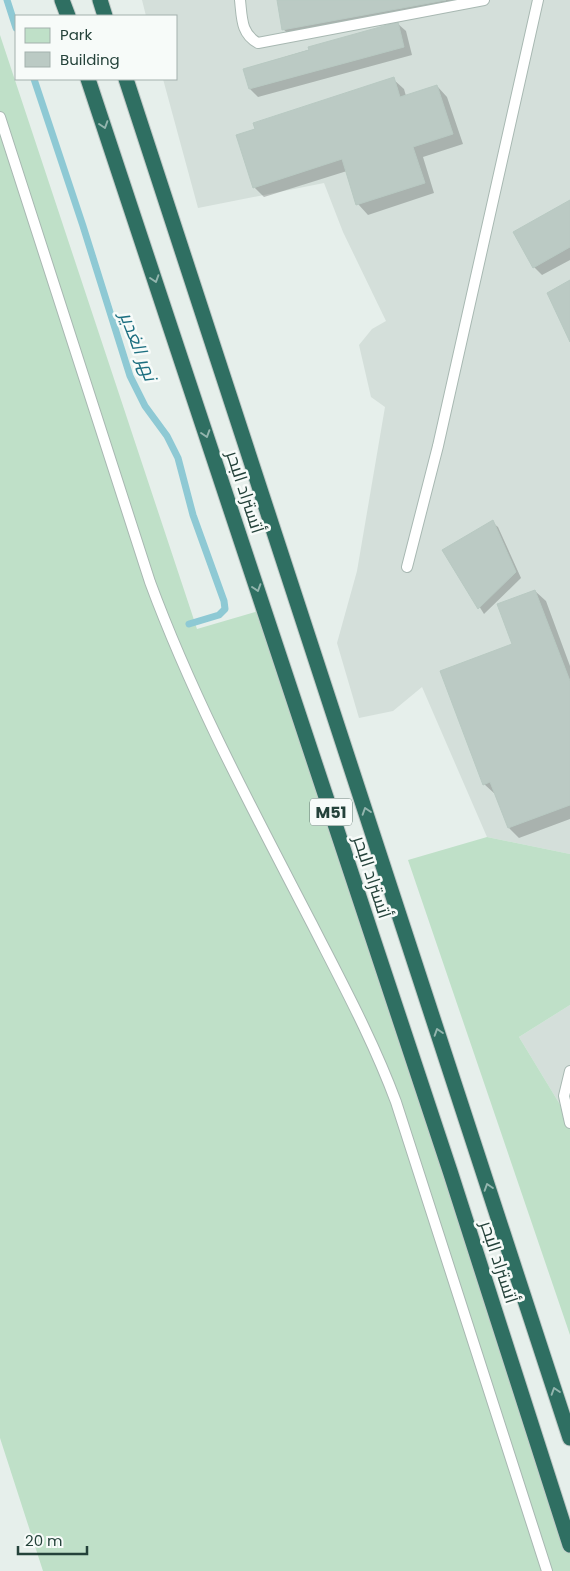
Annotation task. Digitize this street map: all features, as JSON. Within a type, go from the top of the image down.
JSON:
[{"type":"highway","points":[[62,0],[68,15]]},
{"type":"highway","points":[[100,0],[105,15]]},
{"type":"highway","name":"أتستراد البحر","points":[[88,80],[450,1171],[570,1546]]},
{"type":"highway","name":"أتستراد البحر","points":[[126,80],[570,1438]]},
{"type":"lane","points":[[240,0],[243,28],[248,38],[258,43],[484,0]]},
{"type":"lane","points":[[407,567],[438,446],[538,0]]},
{"type":"lane","points":[[0,117],[150,582],[178,656],[212,729],[367,1032],[393,1093],[547,1571]]},
{"type":"lane","points":[[570,1071],[564,1096],[570,1123]]},
{"type":"shaded area","points":[[142,0],[570,0],[570,854],[487,837],[422,687],[393,711],[359,718],[337,643],[357,571],[385,407],[371,397],[359,345],[372,329],[386,321],[343,232],[324,183],[198,208],[163,80],[178,80],[178,15],[146,15]]},
{"type":"shaded area","points":[[570,1005],[570,1121],[519,1037]]},
{"type":"green space","points":[[0,35],[197,629],[265,609],[570,1550],[570,1571],[43,1571],[0,1438]]},
{"type":"green space","points":[[487,837],[570,854],[570,1005],[519,1037],[570,1121],[570,1335],[408,860]]},
{"type":"building","points":[[277,0],[446,0],[282,30]]},
{"type":"building","points":[[398,22],[404,47],[249,89],[243,69],[309,50],[308,47]]},
{"type":"building","points":[[394,77],[400,97],[437,85],[453,134],[413,147],[425,183],[356,205],[342,159],[253,188],[236,135],[255,129],[253,123]]},
{"type":"building","points":[[570,200],[570,247],[533,268],[513,232]]},
{"type":"building","points":[[570,280],[570,342],[547,293]]},
{"type":"building","points":[[493,520],[516,572],[478,609],[442,550]]},
{"type":"building","points":[[535,590],[570,681],[570,805],[508,828],[490,782],[483,785],[440,671],[512,644],[497,604]]},
{"type":"waterway","name":"نهر الغدير","points":[[7,0],[15,25]]},
{"type":"waterway","name":"نهر الغدير","points":[[34,80],[130,376],[145,406],[167,436],[178,458],[193,515],[224,601],[225,609],[219,615],[189,624]]}]
